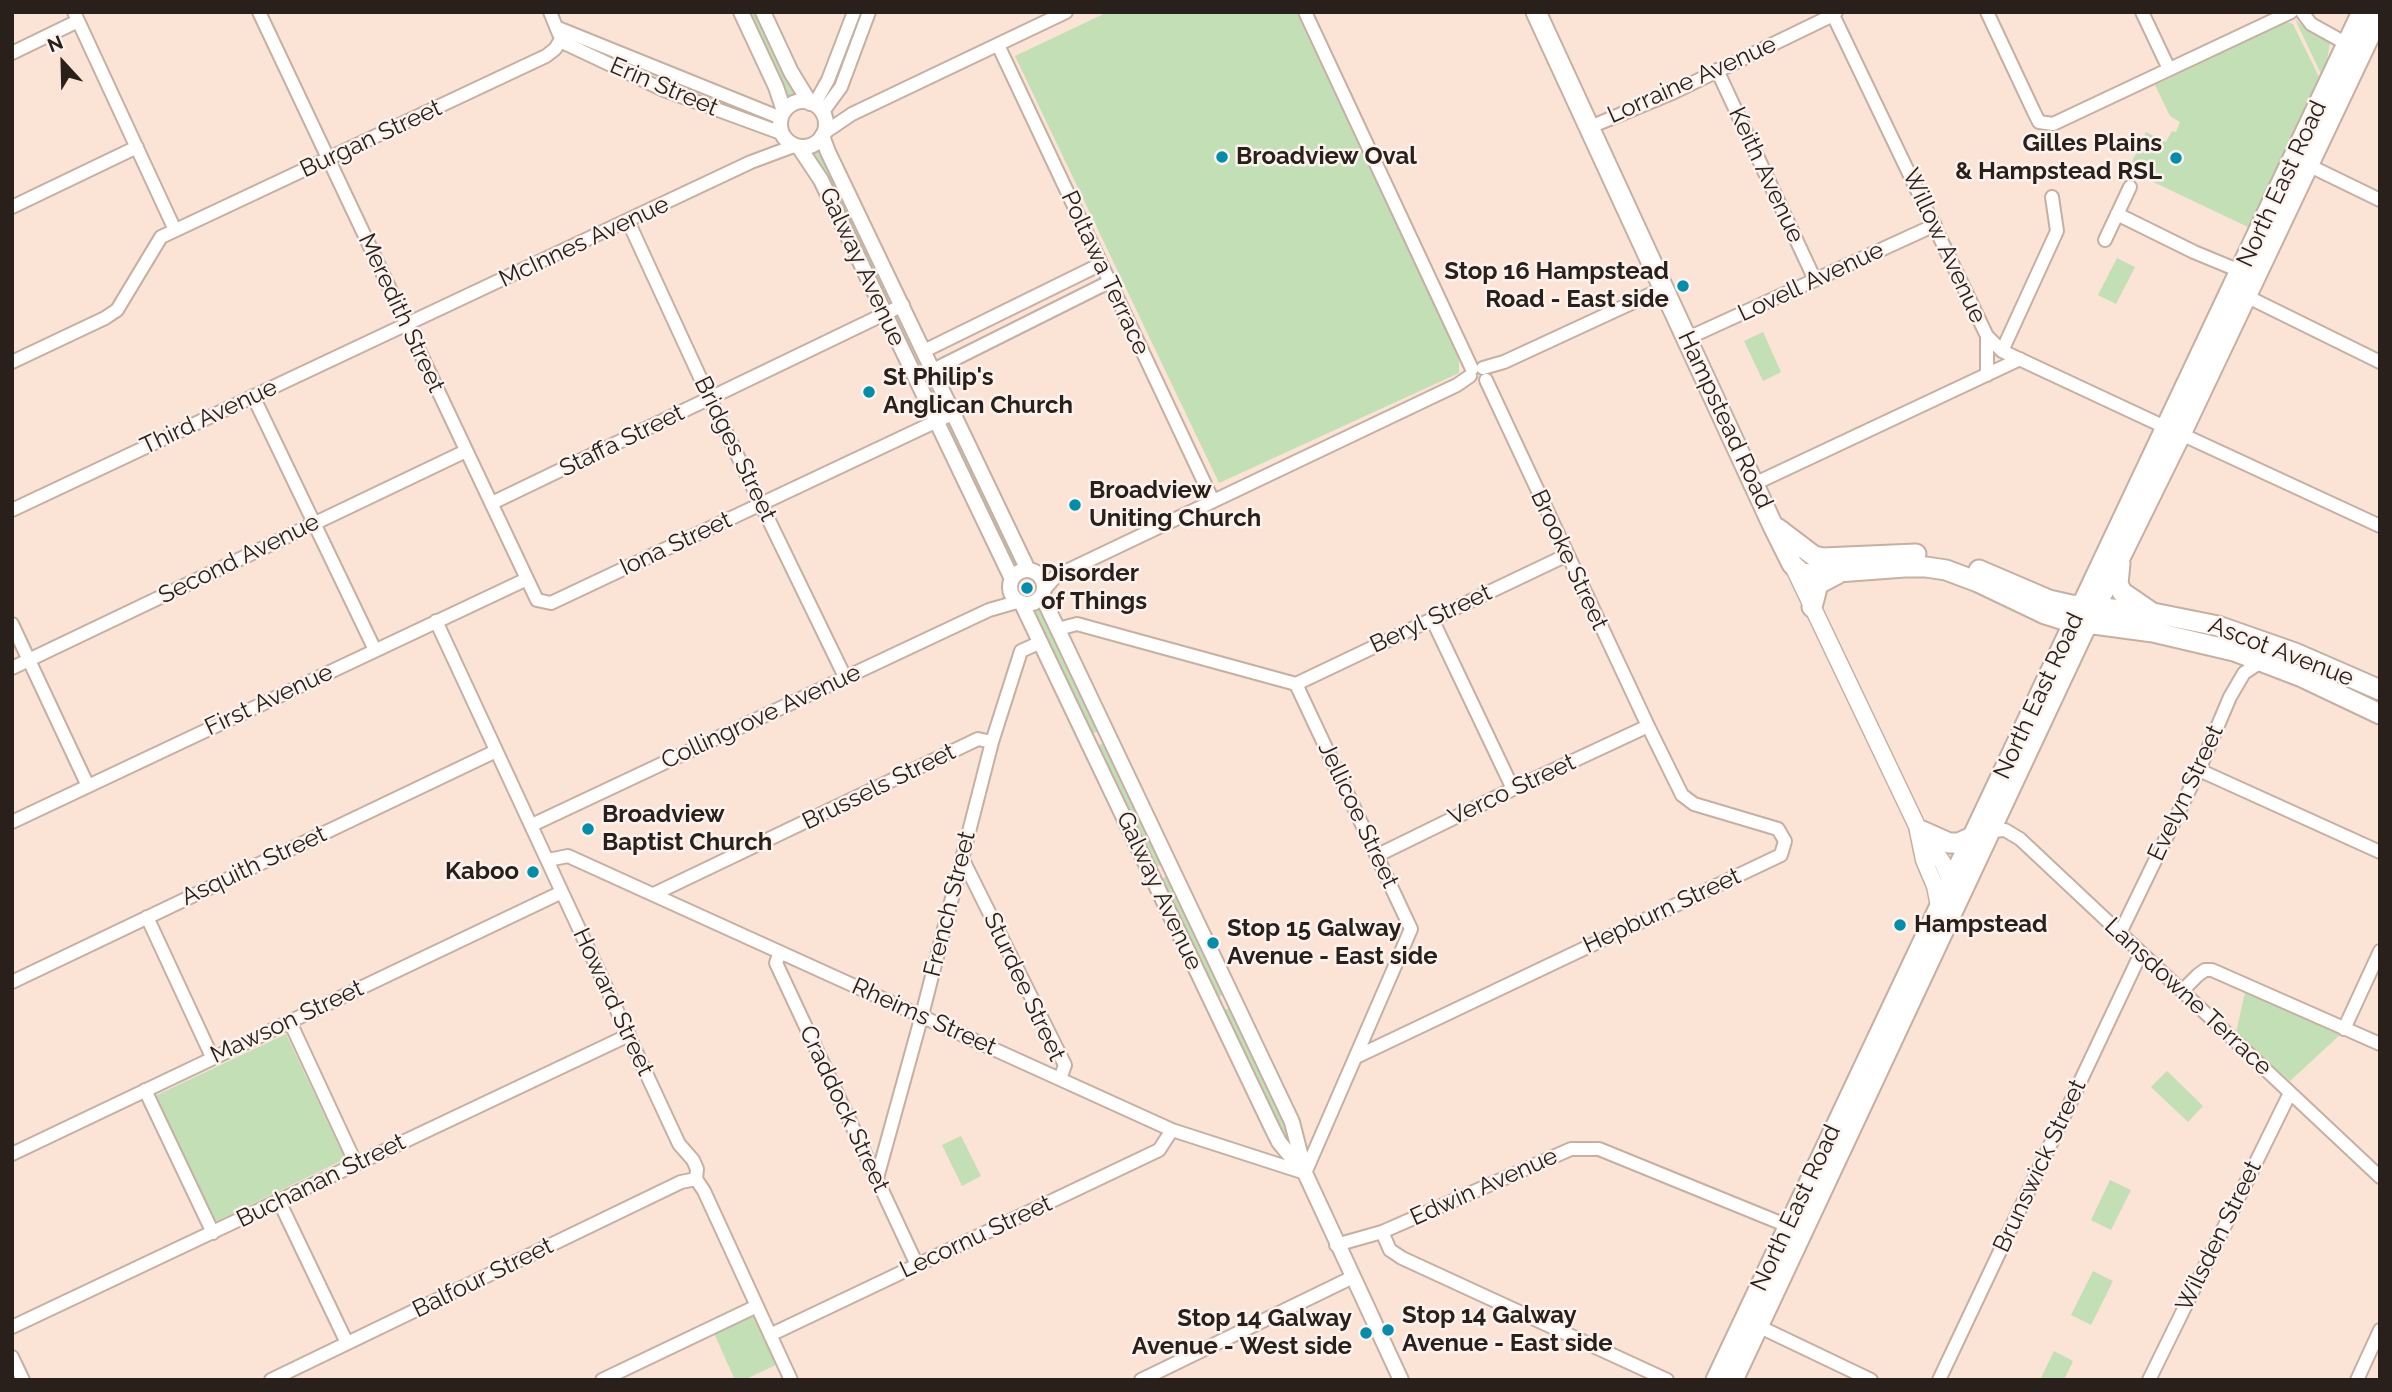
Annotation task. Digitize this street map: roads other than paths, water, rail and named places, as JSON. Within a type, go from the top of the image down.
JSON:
[{"type":"highway","name":"Hampstead Road","points":[[1536,12],[1792,565]]},
{"type":"highway","name":"North East Road","points":[[2085,615],[2121,555],[2240,285],[2354,48],[2362,12]]},
{"type":"highway","name":"North East Road","points":[[2354,48],[2380,14]]},
{"type":"highway","name":"North East Road","points":[[1716,1380],[1751,1323],[2174,431]]},
{"type":"highway","points":[[1773,526],[1814,556],[1824,558],[1917,554],[1941,557],[1967,565],[2085,615]]},
{"type":"highway","points":[[2121,555],[2119,586],[2127,596],[2153,613]]},
{"type":"highway","points":[[1792,565],[1802,573],[1926,567],[1946,570],[2045,614],[2085,615]]},
{"type":"highway","points":[[1812,607],[1818,584],[1843,572]]},
{"type":"highway","name":"Ascot Avenue","points":[[2085,615],[2153,613],[2201,621],[2253,637],[2380,690]]},
{"type":"highway","name":"Ascot Avenue","points":[[2085,615],[2234,651],[2380,714]]},
{"type":"highway","points":[[1919,828],[1955,844],[1982,834]]},
{"type":"highway","name":"North East Road","points":[[1950,880],[1982,834]]},
{"type":"highway","points":[[1947,907],[1950,880]]},
{"type":"highway","name":"North East Road","points":[[1733,1380],[1751,1323],[1788,1226],[1947,907]]},
{"type":"main road","name":"Hampstead Road","points":[[1792,565],[1919,828],[1943,863],[1950,880]]},
{"type":"main road","name":"Hampstead Road","points":[[1919,828],[1924,860],[1947,907]]},
{"type":"street","name":"Meredith Street","points":[[259,12],[537,600],[551,603]]},
{"type":"street","points":[[550,12],[559,35]]},
{"type":"street","points":[[741,12],[776,87],[782,124],[796,146],[813,145],[847,114],[1066,12]]},
{"type":"street","points":[[763,12],[791,72],[818,109],[826,126],[823,134]]},
{"type":"street","points":[[818,109],[853,12]]},
{"type":"street","points":[[847,114],[836,107],[869,12]]},
{"type":"street","name":"Brooke Street","points":[[1305,12],[1465,351],[1491,393],[1647,726]]},
{"type":"street","points":[[1987,12],[2039,122],[2053,124],[2291,12]]},
{"type":"street","points":[[2142,12],[2169,69]]},
{"type":"street","points":[[2302,12],[2311,24],[2354,48]]},
{"type":"street","name":"Lorraine Avenue","points":[[1590,127],[1672,93],[1835,14]]},
{"type":"street","name":"Willow Avenue","points":[[1835,14],[1987,336],[2002,351],[2380,526]]},
{"type":"street","points":[[12,53],[76,17],[175,230]]},
{"type":"street","name":"Burgan Street","points":[[12,362],[117,310],[161,237],[546,57],[555,49],[559,35]]},
{"type":"street","name":"Erin Street","points":[[559,35],[782,124]]},
{"type":"street","name":"Erin Street","points":[[559,35],[664,90],[763,127],[782,124]]},
{"type":"street","name":"Poltawa Terrace","points":[[998,45],[1213,501]]},
{"type":"street","name":"Keith Avenue","points":[[1717,71],[1815,280]]},
{"type":"street","points":[[818,109],[841,87]]},
{"type":"street","points":[[782,124],[796,103],[847,114]]},
{"type":"street","name":"McInnes Avenue","points":[[760,158],[772,149],[782,124]]},
{"type":"street","points":[[763,127],[771,139],[772,149]]},
{"type":"street","name":"Galway Avenue","points":[[823,134],[828,152],[1039,583],[1058,629],[1292,1122],[1305,1173],[1336,1245],[1401,1380]]},
{"type":"street","name":"McInnes Avenue","points":[[407,323],[760,158],[796,146]]},
{"type":"street","name":"Galway Avenue","points":[[796,146],[821,180],[1012,579]]},
{"type":"street","points":[[12,207],[137,147]]},
{"type":"street","points":[[2301,162],[2380,200]]},
{"type":"street","points":[[2105,240],[2130,187]]},
{"type":"street","points":[[2002,351],[2057,231],[2052,197]]},
{"type":"street","points":[[2118,214],[2186,246],[2240,285],[2380,362]]},
{"type":"street","name":"Bridges Street","points":[[628,221],[710,399],[845,677]]},
{"type":"street","name":"Lovell Avenue","points":[[1688,338],[1935,225]]},
{"type":"street","points":[[924,351],[1101,264]]},
{"type":"street","points":[[933,370],[1109,282]]},
{"type":"street","points":[[1039,583],[1664,288]]},
{"type":"street","name":"Staffa Street","points":[[492,503],[902,305]]},
{"type":"street","name":"Third Avenue","points":[[12,510],[407,323]]},
{"type":"street","points":[[1987,336],[1987,375]]},
{"type":"street","points":[[1754,484],[2020,359]]},
{"type":"street","points":[[253,396],[375,650]]},
{"type":"street","name":"Iona Street","points":[[551,603],[954,413]]},
{"type":"street","name":"Second Avenue","points":[[12,667],[466,451]]},
{"type":"street","name":"Beryl Street","points":[[1296,684],[1567,555]]},
{"type":"street","points":[[1020,571],[1039,583],[1036,603],[1017,600],[1012,579],[1020,571]]},
{"type":"street","name":"First Avenue","points":[[12,822],[527,579]]},
{"type":"street","name":"Galway Avenue","points":[[1017,600],[1041,642],[1275,1135],[1305,1173]]},
{"type":"street","name":"Collingrove Avenue","points":[[532,825],[989,610],[1017,600]]},
{"type":"street","points":[[1432,619],[1513,789]]},
{"type":"street","name":"Howard Street","points":[[436,621],[679,1144],[693,1160],[697,1169],[696,1179],[704,1191],[791,1380]]},
{"type":"street","points":[[12,624],[88,786]]},
{"type":"street","points":[[1058,629],[1077,624],[1296,684]]},
{"type":"street","name":"French Street","points":[[877,1178],[992,742],[1021,652],[1041,642]]},
{"type":"street","name":"Evelyn Street","points":[[2120,933],[2199,770],[2230,697],[2244,673],[2262,661]]},
{"type":"street","name":"Jellicoe Street","points":[[1296,684],[1411,929],[1305,1173]]},
{"type":"street","name":"Verco Street","points":[[1378,855],[1647,726]]},
{"type":"street","name":"Hepburn Street","points":[[1356,1057],[1781,855],[1785,841],[1778,829],[1694,804],[1682,795],[1647,726]]},
{"type":"street","name":"Brussels Street","points":[[654,894],[978,740],[992,742]]},
{"type":"street","name":"Asquith Street","points":[[12,982],[496,751]]},
{"type":"street","points":[[2199,770],[2380,852]]},
{"type":"street","name":"Lansdowne Terrace","points":[[1982,834],[2003,830],[2013,833],[2380,1177]]},
{"type":"street","name":"Rheims Street","points":[[548,860],[568,856],[1172,1130],[1305,1173]]},
{"type":"street","name":"Sturdee Street","points":[[962,858],[1066,1065],[1060,1079]]},
{"type":"street","name":"Mawson Street","points":[[12,1154],[562,892]]},
{"type":"street","points":[[147,917],[212,1058]]},
{"type":"street","points":[[2344,1029],[2380,951]]},
{"type":"street","name":"Craddock Street","points":[[780,952],[776,963],[917,1265]]},
{"type":"street","name":"Brunswick Street","points":[[1940,1380],[2141,953]]},
{"type":"street","points":[[2182,991],[2205,970],[2212,970],[2380,1044]]},
{"type":"street","points":[[289,1022],[356,1164]]},
{"type":"street","name":"Buchanan Street","points":[[12,1327],[629,1035]]},
{"type":"street","points":[[145,1090],[213,1233]]},
{"type":"street","name":"Wilsden Street","points":[[2149,1380],[2290,1093]]},
{"type":"street","name":"Lecornu Street","points":[[770,1335],[1159,1150],[1172,1130]]},
{"type":"street","name":"Edwin Avenue","points":[[1336,1245],[1382,1232],[1571,1149],[1599,1149],[1788,1226]]},
{"type":"street","name":"Balfour Street","points":[[271,1380],[681,1182],[696,1179]]},
{"type":"street","points":[[279,1201],[347,1343]]},
{"type":"street","points":[[1382,1232],[1390,1250],[1402,1258],[1663,1378]]},
{"type":"street","points":[[1141,1380],[1353,1277]]},
{"type":"street","points":[[602,1380],[757,1306]]},
{"type":"street","points":[[1751,1323],[1871,1380]]},
{"type":"street","points":[[2357,1380],[2380,1330]]},
{"type":"street","points":[[12,1357],[23,1380]]},
{"type":"place","name":"Broadview Oval","points":[[1222,157]]},
{"type":"place","name":"Gilles Plains & Hampstead RSL","points":[[2176,158]]},
{"type":"place","name":"Stop 16 Hampstead Road - East side","points":[[1683,286]]},
{"type":"place","name":"St Philip's Anglican Church","points":[[869,392]]},
{"type":"place","name":"Broadview Uniting Church","points":[[1075,505]]},
{"type":"place","name":"Disorder of Things","points":[[1027,588]]},
{"type":"place","name":"Broadview Baptist Church","points":[[588,829]]},
{"type":"place","name":"Kaboo","points":[[533,872]]},
{"type":"place","name":"Hampstead","points":[[1900,925]]},
{"type":"place","name":"Stop 15 Galway Avenue - East side","points":[[1213,943]]},
{"type":"place","name":"Stop 14 Galway Avenue - East side","points":[[1388,1330]]},
{"type":"place","name":"Stop 14 Galway Avenue - West side","points":[[1366,1333]]}]
